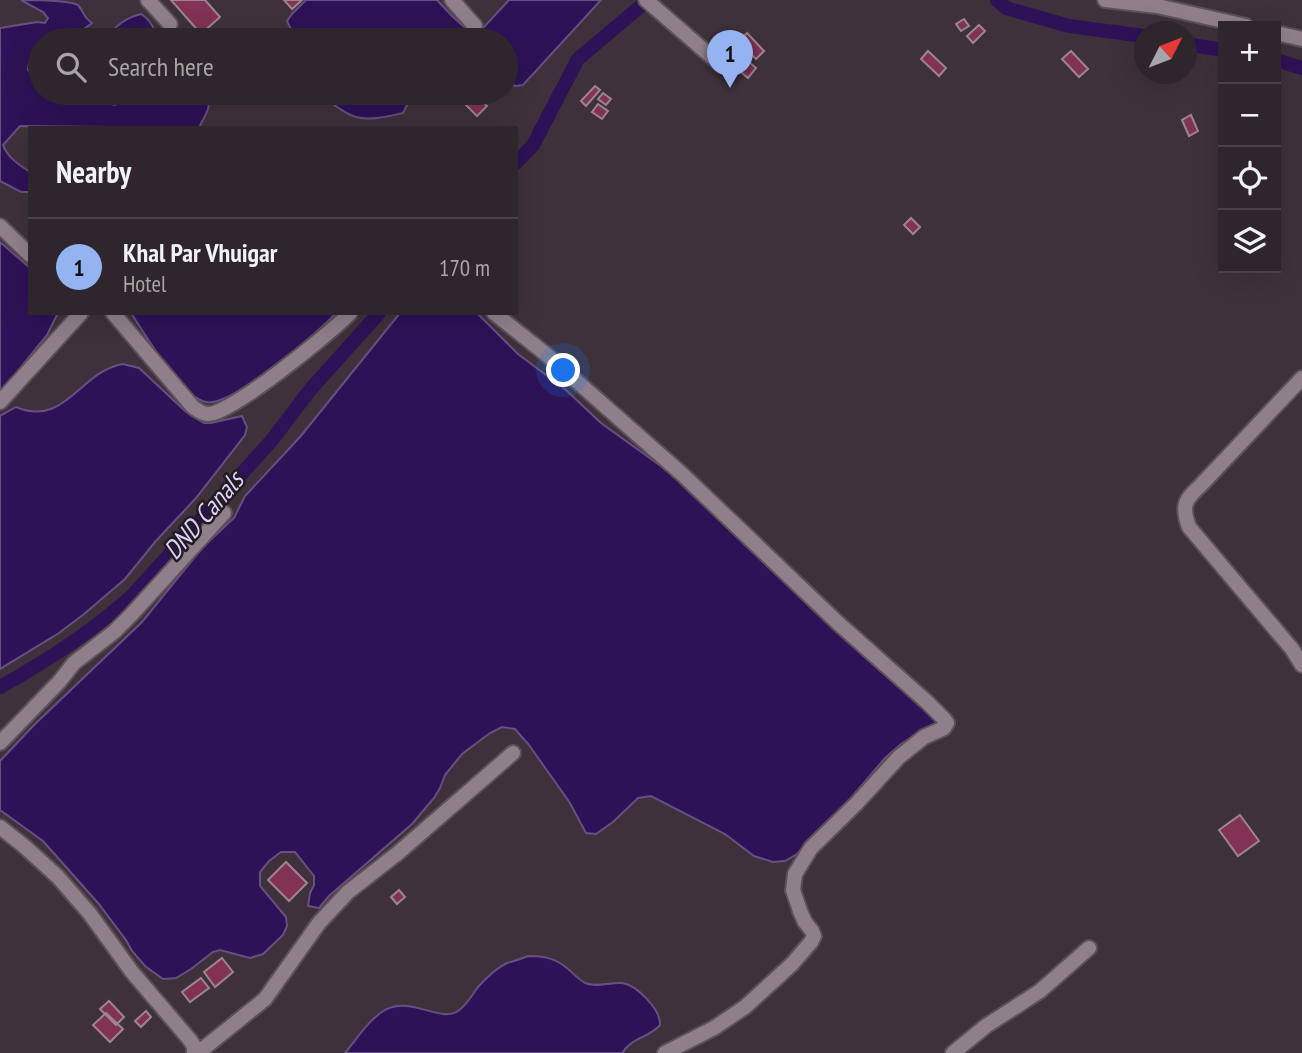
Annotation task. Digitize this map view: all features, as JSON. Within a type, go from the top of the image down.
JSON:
[{"type":"street","points":[[148,0],[170,24]]},
{"type":"street","points":[[452,0],[475,26]]},
{"type":"street","points":[[646,0],[721,65]]},
{"type":"street","points":[[1105,0],[1157,6],[1224,21]]},
{"type":"street","points":[[1281,34],[1300,36]]},
{"type":"street","points":[[0,226],[28,253]]},
{"type":"street","points":[[0,402],[79,315]]},
{"type":"street","points":[[115,315],[193,407],[209,415],[240,399],[287,368],[348,315]]},
{"type":"street","points":[[497,315],[547,355],[682,474],[947,723],[944,728],[924,737],[899,757],[811,848],[795,874],[793,890],[805,922],[814,936],[811,942],[792,964],[745,1007],[713,1028],[665,1053]]},
{"type":"street","points":[[1302,378],[1187,499],[1185,515],[1189,527],[1292,649],[1302,665]]},
{"type":"street","points":[[0,743],[74,663],[131,615],[224,513]]},
{"type":"street","points":[[0,827],[42,862],[90,914],[132,972],[190,1040],[196,1053],[265,999],[319,923],[348,892],[398,853],[513,753]]},
{"type":"street","points":[[953,1053],[986,1026],[1041,991],[1089,948]]},
{"type":"shaded area","points":[[21,0],[74,3],[92,23],[85,28],[28,28],[28,105],[208,105],[200,126],[20,126],[3,145],[10,157],[28,171],[28,192],[21,192],[0,181],[0,28],[45,23],[48,18],[43,12]]},
{"type":"shaded area","points":[[306,0],[437,0],[466,28],[290,28],[287,21]]},
{"type":"shaded area","points":[[509,0],[601,0],[523,85],[518,86],[518,28],[481,28]]},
{"type":"shaded area","points":[[141,14],[153,28],[116,28],[131,17]]},
{"type":"shaded area","points":[[334,105],[407,105],[403,113],[380,118],[356,117]]},
{"type":"shaded area","points":[[0,242],[28,266],[28,315],[57,315],[47,335],[0,393]]},
{"type":"shaded area","points":[[132,315],[334,315],[293,352],[253,382],[218,401],[206,402],[196,398],[175,377]]},
{"type":"shaded area","points":[[398,315],[479,315],[518,354],[566,390],[601,423],[694,490],[942,723],[901,744],[797,854],[785,861],[773,862],[754,856],[725,834],[651,796],[638,798],[596,834],[586,833],[570,803],[529,745],[515,729],[502,727],[462,754],[445,775],[434,798],[412,824],[329,896],[319,908],[308,906],[314,876],[295,852],[281,852],[269,861],[260,872],[260,886],[286,917],[287,926],[283,935],[263,954],[250,958],[220,950],[176,978],[163,979],[145,966],[98,903],[43,841],[0,810],[0,761],[142,622],[202,548],[234,518],[245,496],[300,437]]},
{"type":"shaded area","points":[[123,364],[139,368],[185,411],[204,423],[242,416],[247,427],[245,435],[196,498],[125,579],[59,633],[0,669],[0,416],[16,407],[33,411],[47,410],[72,396],[108,369]]},
{"type":"shaded area","points":[[528,956],[554,960],[590,984],[622,983],[634,988],[657,1012],[660,1025],[622,1053],[345,1053],[368,1024],[385,1010],[405,1006],[451,1014],[464,1006],[478,987],[496,970]]},
{"type":"building","points":[[171,0],[205,0],[220,17],[208,28],[196,28]]},
{"type":"building","points":[[284,0],[302,0],[292,9]]},
{"type":"building","points":[[964,19],[969,26],[961,31],[956,24]]},
{"type":"building","points":[[979,25],[985,31],[973,43],[967,36]]},
{"type":"building","points":[[747,33],[764,51],[756,59],[739,41]]},
{"type":"building","points":[[735,50],[756,68],[748,78],[727,60]]},
{"type":"building","points":[[928,51],[946,68],[939,76],[921,59]]},
{"type":"building","points":[[1071,51],[1088,69],[1079,77],[1062,59]]},
{"type":"building","points":[[595,86],[600,90],[586,106],[581,101]]},
{"type":"building","points":[[603,93],[611,99],[606,105],[598,99]]},
{"type":"building","points":[[598,104],[608,111],[602,119],[592,112]]},
{"type":"building","points":[[466,105],[487,106],[477,116]]},
{"type":"building","points":[[1191,115],[1198,131],[1189,136],[1182,120]]},
{"type":"building","points":[[911,218],[920,227],[913,234],[904,225]]},
{"type":"building","points":[[1240,815],[1259,841],[1238,856],[1219,830]]},
{"type":"building","points":[[286,862],[307,883],[289,901],[268,880]]},
{"type":"building","points":[[399,890],[405,897],[397,904],[391,897]]},
{"type":"building","points":[[222,958],[233,972],[215,987],[204,972]]},
{"type":"building","points":[[201,978],[209,988],[190,1002],[182,992]]},
{"type":"building","points":[[109,1001],[124,1017],[116,1025],[100,1009]]},
{"type":"building","points":[[146,1011],[151,1017],[141,1027],[135,1021]]},
{"type":"building","points":[[106,1013],[123,1029],[110,1042],[93,1025]]},
{"type":"waterway","points":[[518,161],[533,145],[578,59],[648,0]]},
{"type":"waterway","points":[[997,0],[1006,8],[1069,26],[1134,35]]},
{"type":"waterway","points":[[1197,46],[1218,49]]},
{"type":"waterway","points":[[1281,62],[1302,68]]},
{"type":"waterway","name":"DND Canals","points":[[0,687],[69,645],[133,595],[272,440],[310,390],[377,315]]},
{"type":"place","name":"Khal Par Vhuigar","points":[[730,88]]}]
